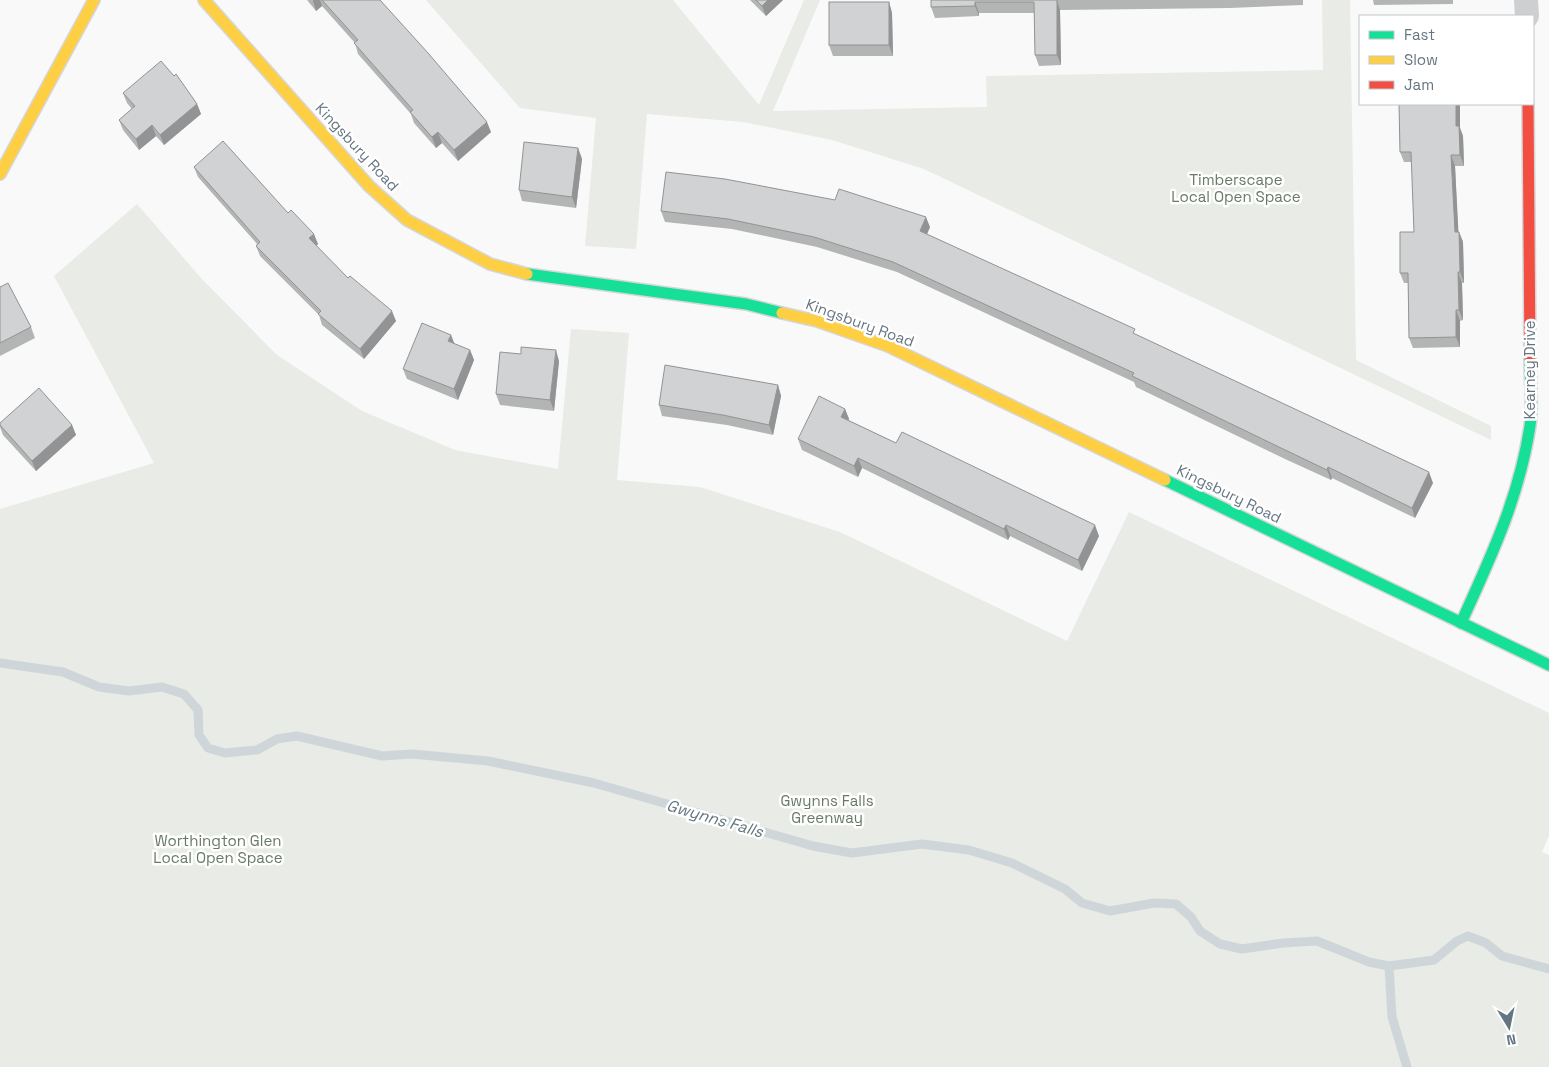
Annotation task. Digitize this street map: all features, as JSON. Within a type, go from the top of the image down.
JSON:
[{"type":"street","points":[[0,174],[94,0]]},
{"type":"street","name":"Kingsbury Road","points":[[204,0],[370,186],[407,220],[449,244],[490,264],[532,275],[746,304],[817,320],[888,346],[1549,665]]},
{"type":"street","points":[[1526,0],[1527,15]]},
{"type":"street","name":"Kearney Drive","points":[[1461,623],[1497,543],[1519,484],[1530,424],[1528,105]]},
{"type":"green space","name":"Timberscape Local Open Space","points":[[426,0],[673,0],[759,105],[804,0],[820,0],[773,111],[987,107],[986,76],[1323,70],[1322,0],[1350,0],[1356,360],[1491,426],[1491,440],[924,169],[832,140],[743,122],[647,114],[636,249],[585,246],[596,118],[520,108]]},
{"type":"green space","name":"Gwynns Falls Greenway","points":[[137,204],[201,278],[277,355],[362,411],[455,450],[558,469],[571,329],[629,333],[617,480],[700,487],[840,532],[1067,641],[1129,512],[1549,713],[1549,836],[1542,852],[1549,855],[1549,1067],[0,1067],[0,509],[154,463],[54,276]]},
{"type":"building","points":[[322,0],[380,0],[487,122],[454,150],[438,132],[432,137],[410,112],[413,110],[354,43],[358,40]]},
{"type":"building","points":[[756,0],[768,0],[762,6]]},
{"type":"building","points":[[931,0],[1057,0],[1057,55],[1035,55],[1034,2],[975,2],[975,6],[931,7]]},
{"type":"building","points":[[829,2],[889,2],[889,45],[829,45]]},
{"type":"building","points":[[161,61],[174,76],[176,74],[197,104],[160,135],[152,125],[136,139],[119,120],[135,106],[123,93]]},
{"type":"building","points":[[1399,105],[1456,105],[1456,126],[1459,126],[1460,155],[1451,155],[1455,232],[1459,232],[1459,310],[1456,310],[1456,337],[1409,338],[1408,273],[1400,273],[1400,232],[1414,232],[1411,152],[1400,152]]},
{"type":"building","points":[[223,141],[288,213],[291,210],[314,234],[309,238],[348,278],[350,276],[392,311],[360,349],[318,314],[321,311],[256,246],[260,242],[194,167]]},
{"type":"building","points":[[524,142],[578,148],[572,197],[519,190]]},
{"type":"building","points":[[666,172],[725,179],[835,200],[839,189],[926,217],[920,231],[1135,329],[1133,333],[1429,472],[1412,508],[1328,467],[1327,470],[1132,376],[1134,373],[893,262],[814,237],[728,219],[661,211]]},
{"type":"building","points":[[8,283],[31,327],[0,343],[0,287]]},
{"type":"building","points":[[422,323],[451,335],[448,341],[470,350],[454,389],[403,369]]},
{"type":"building","points":[[521,347],[556,350],[550,400],[496,394],[500,352],[521,354]]},
{"type":"building","points":[[665,365],[778,385],[769,425],[723,415],[659,405]]},
{"type":"building","points":[[39,388],[72,425],[32,461],[0,423]]},
{"type":"building","points":[[819,396],[845,409],[841,417],[896,443],[902,432],[1095,525],[1078,560],[1006,525],[1004,529],[858,458],[854,466],[798,439]]},
{"type":"waterway","name":"Gwynns Falls","points":[[0,663],[63,672],[99,687],[129,691],[162,687],[184,694],[198,710],[199,735],[208,748],[225,753],[257,750],[277,739],[297,736],[382,756],[412,754],[488,761],[594,783],[813,846],[852,853],[922,844],[969,850],[1012,863],[1065,889],[1082,903],[1110,911],[1154,903],[1176,904],[1191,917],[1200,931],[1220,944],[1242,949],[1283,943],[1317,941],[1369,962],[1389,966],[1434,960],[1457,941],[1468,936],[1486,943],[1502,956],[1549,969]]},
{"type":"waterway","points":[[1389,966],[1392,1017],[1407,1067]]},
{"type":"traffic: fast","points":[[527,274],[746,304],[782,313]]},
{"type":"traffic: fast","points":[[1461,623],[1503,527],[1519,478],[1531,418],[1530,358]]},
{"type":"traffic: fast","points":[[1165,480],[1549,665]]},
{"type":"traffic: slow","points":[[0,174],[94,0]]},
{"type":"traffic: slow","points":[[204,0],[369,186],[407,220],[490,264],[527,274]]},
{"type":"traffic: slow","points":[[782,313],[817,321],[888,346],[1165,480]]},
{"type":"traffic: jam","points":[[1528,105],[1530,358]]},
{"type":"park label","name":"Worthington Glen Local Open Space","points":[[218,850]]}]
